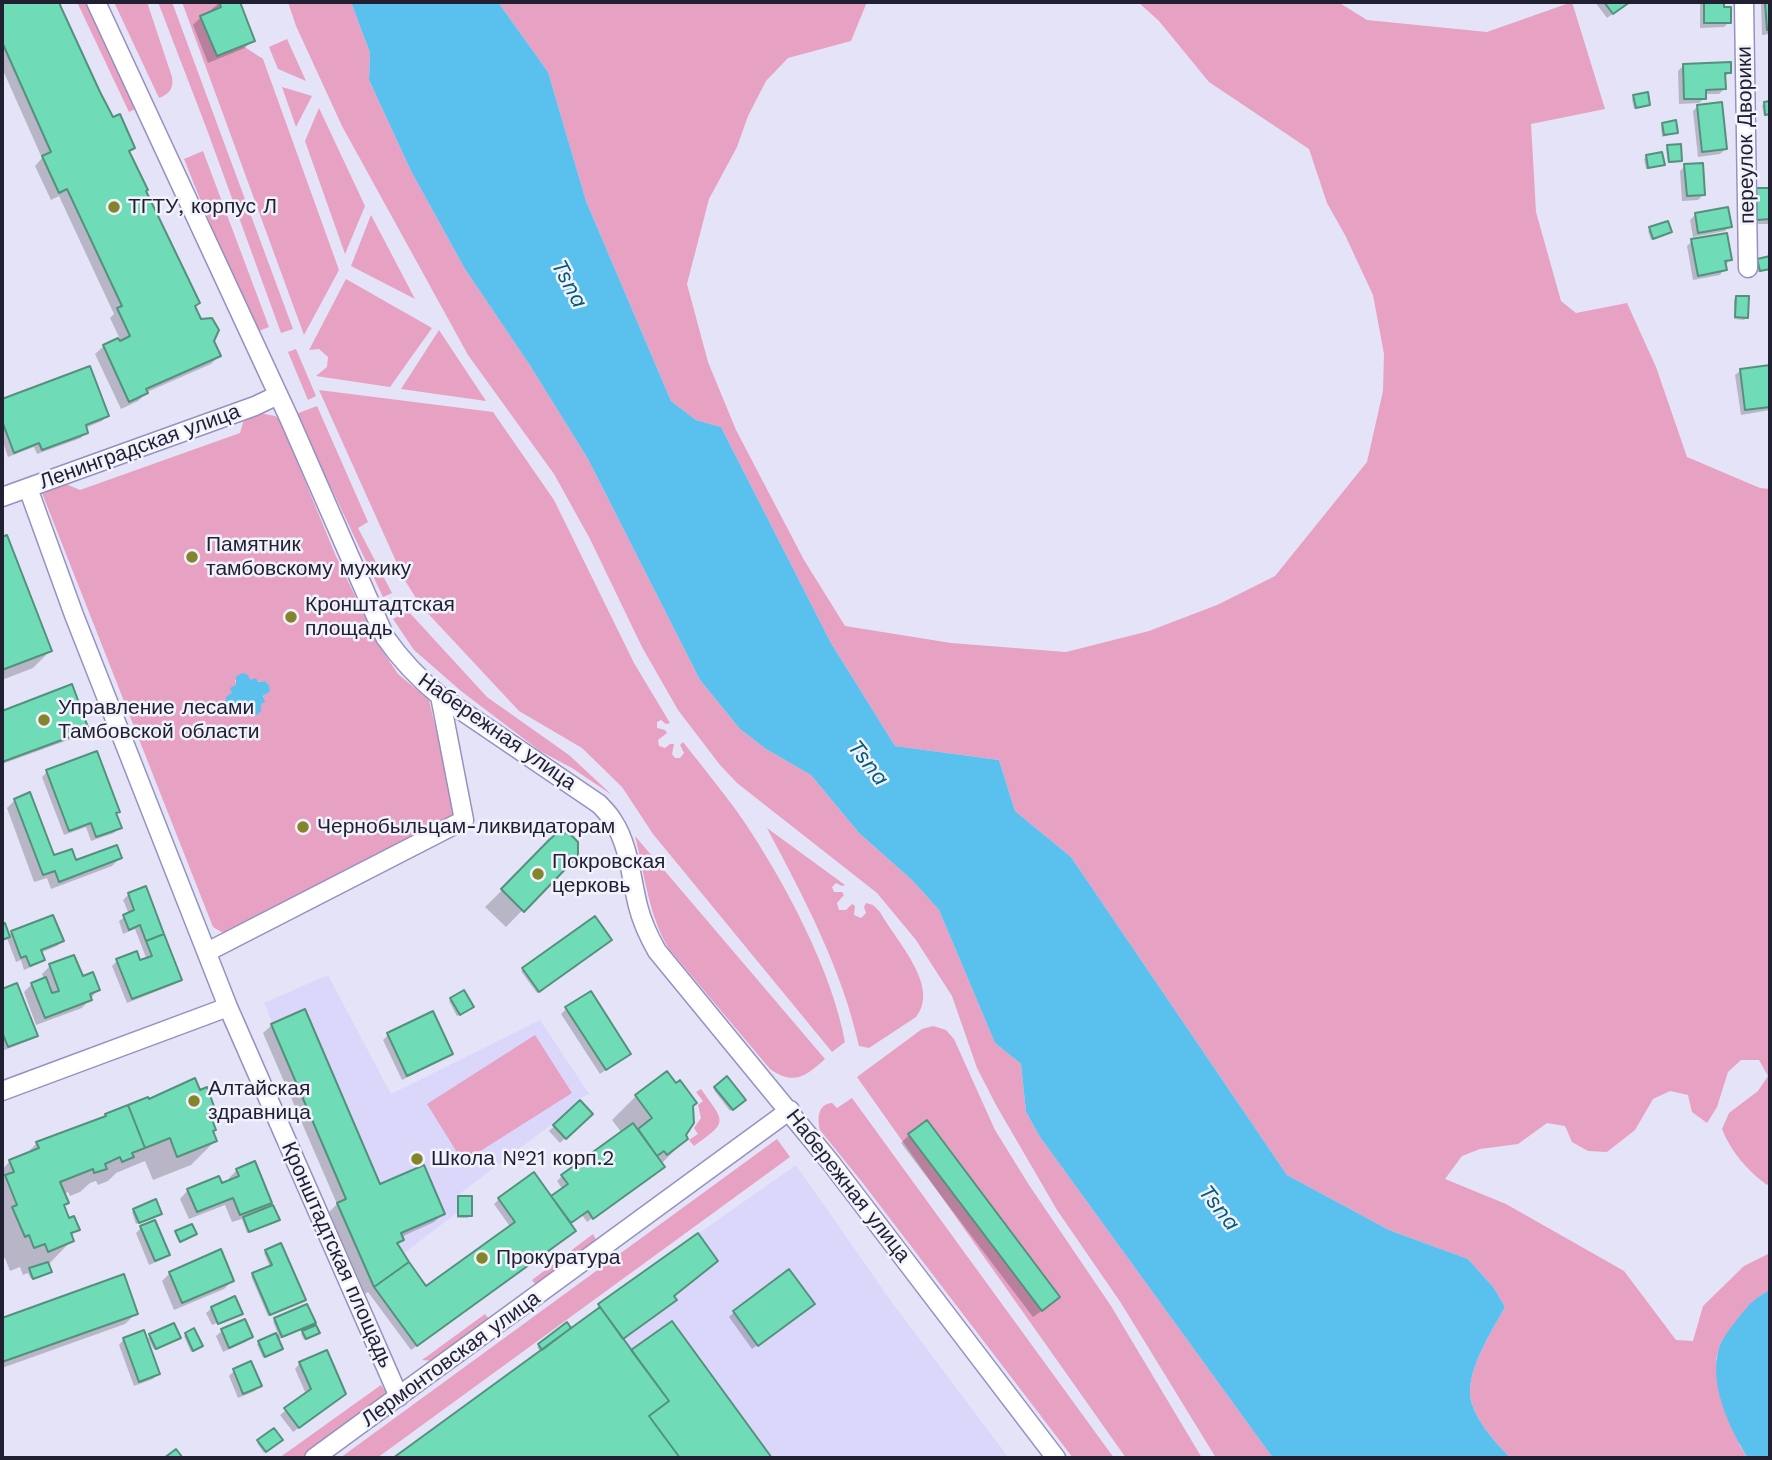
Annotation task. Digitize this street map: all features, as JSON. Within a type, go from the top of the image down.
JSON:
[{"type":"street","name":"Набережная улица","points":[[96,2],[278,395],[385,637],[419,679],[440,696],[599,804],[613,820],[621,835],[638,907],[657,951],[790,1110],[1056,1458]]},
{"type":"street","name":"переулок Дворики","points":[[1744,2],[1748,268]]},
{"type":"street","name":"Ленинградская улица","points":[[2,498],[255,406],[278,395]]},
{"type":"street","name":"Кронштадтская площадь","points":[[28,488],[74,615],[228,1007],[399,1397]]},
{"type":"street","points":[[207,952],[464,820],[440,696]]},
{"type":"street","points":[[2,1091],[228,1007]]},
{"type":"street","name":"Лермонтовская улица","points":[[314,1458],[790,1110]]},
{"type":"shaded area","points":[[77,2],[88,2],[137,108],[129,112]]},
{"type":"shaded area","points":[[114,2],[147,2],[172,77],[168,93],[159,98]]},
{"type":"shaded area","points":[[158,2],[172,2],[293,329],[281,333]]},
{"type":"shaded area","points":[[182,2],[219,2],[221,7],[201,16],[217,56],[243,46],[263,59],[339,270],[304,335]]},
{"type":"shaded area","points":[[288,2],[351,2],[370,53],[369,80],[411,171],[465,269],[531,367],[588,459],[700,680],[740,729],[766,749],[811,775],[859,833],[913,881],[939,910],[995,1043],[1021,1064],[1026,1112],[1040,1137],[1273,1458],[1216,1458],[1121,1303],[1057,1210],[996,1105],[977,1068],[952,996],[916,940],[877,893],[737,783],[678,710],[642,647],[590,539],[554,474],[468,355],[342,126],[296,26]]},
{"type":"shaded area","points":[[498,2],[867,2],[851,41],[788,58],[766,81],[748,116],[737,147],[709,199],[687,284],[708,362],[736,430],[804,560],[845,626],[951,643],[1066,652],[1149,631],[1217,605],[1275,576],[1367,462],[1383,391],[1384,354],[1373,295],[1327,203],[1309,149],[1209,82],[1159,21],[1138,2],[1338,2],[1367,20],[1487,32],[1572,2],[1605,109],[1531,124],[1536,212],[1561,301],[1576,313],[1627,303],[1656,367],[1687,457],[1760,488],[1770,489],[1770,1183],[1767,1185],[1746,1167],[1722,1129],[1729,1113],[1758,1091],[1768,1076],[1759,1060],[1741,1060],[1728,1072],[1717,1107],[1707,1123],[1692,1112],[1688,1095],[1670,1091],[1653,1099],[1635,1130],[1607,1152],[1588,1151],[1572,1142],[1565,1126],[1547,1123],[1518,1144],[1480,1149],[1462,1156],[1445,1179],[1506,1204],[1624,1271],[1676,1340],[1693,1341],[1703,1306],[1744,1266],[1770,1253],[1770,1289],[1753,1301],[1721,1342],[1716,1359],[1740,1446],[1748,1458],[1511,1458],[1483,1426],[1472,1404],[1470,1393],[1471,1380],[1480,1354],[1505,1307],[1494,1288],[1468,1259],[1389,1230],[1287,1175],[1071,857],[1015,811],[999,760],[895,746],[831,643],[721,427],[696,420],[671,401],[586,201],[548,72]]},
{"type":"shaded area","points":[[287,39],[306,81],[278,69],[269,47]]},
{"type":"shaded area","points":[[282,87],[312,96],[296,127]]},
{"type":"shaded area","points":[[319,108],[365,206],[345,254],[305,141]]},
{"type":"shaded area","points":[[203,151],[269,327],[254,333],[184,159]]},
{"type":"shaded area","points":[[371,215],[415,299],[351,266]]},
{"type":"shaded area","points":[[346,279],[432,328],[390,387],[316,376],[327,367],[328,357],[319,349],[309,350]]},
{"type":"shaded area","points":[[439,330],[486,401],[401,389]]},
{"type":"shaded area","points":[[296,349],[316,396],[308,400],[288,352]]},
{"type":"shaded area","points":[[319,390],[493,412],[554,500],[634,663],[670,723],[666,724],[661,720],[657,722],[657,728],[667,733],[658,740],[659,746],[665,748],[674,744],[672,754],[675,758],[680,758],[684,753],[680,745],[683,742],[738,813],[776,873],[805,928],[830,986],[845,1042],[832,1052],[653,834],[622,787],[582,748],[519,711],[421,606],[404,579]]},
{"type":"shaded area","points":[[317,406],[368,522],[358,528],[392,593],[383,597],[296,414]]},
{"type":"shaded area","points":[[260,413],[275,416],[280,420],[335,554],[378,644],[398,674],[429,700],[456,816],[225,934],[213,927],[42,493],[66,484],[80,490],[240,433],[244,419]],"holes":[[[235,680],[265,681],[269,685],[260,704],[238,706],[233,693],[237,685]]]},
{"type":"shaded area","points":[[408,611],[487,697],[569,755],[612,795],[572,768],[540,751],[461,691],[414,650],[393,619]]},
{"type":"shaded area","points":[[767,828],[845,885],[836,883],[832,887],[834,892],[842,892],[844,895],[837,903],[839,910],[846,910],[852,904],[855,906],[854,915],[861,918],[866,913],[866,903],[873,905],[913,963],[920,978],[922,1005],[916,1017],[869,1048],[859,1046],[843,989],[832,962],[808,907]]},
{"type":"shaded area","points":[[635,836],[825,1059],[812,1070],[793,1078],[770,1069],[669,949],[656,922]]},
{"type":"shaded area","name":"Школа №21 корп.2","points":[[328,975],[391,1094],[540,1020],[589,1094],[579,1099],[552,1124],[458,1195],[458,1212],[404,1253],[409,1262],[374,1287],[337,1203],[346,1198],[264,1003]]},
{"type":"shaded area","points":[[933,1026],[946,1030],[954,1039],[995,1130],[1111,1306],[1202,1458],[1126,1458],[857,1077],[922,1029]],"holes":[[[927,1120],[1060,1296],[1043,1310],[909,1134]]]},
{"type":"shaded area","points":[[535,1035],[572,1093],[463,1162],[427,1104]]},
{"type":"shaded area","points":[[701,1089],[719,1115],[720,1121],[713,1131],[694,1146],[689,1140],[698,1134],[694,1128],[701,1118],[698,1105],[703,1101],[696,1092]]},
{"type":"shaded area","points":[[852,1098],[1114,1458],[1073,1458],[820,1130],[819,1116],[824,1106],[832,1103],[837,1108]]},
{"type":"shaded area","points":[[777,1139],[790,1157],[377,1458],[340,1458]]},
{"type":"shaded area","points":[[796,1165],[893,1304],[1009,1458],[393,1458],[600,1307],[598,1304]]},
{"type":"shaded area","points":[[593,1234],[597,1242],[539,1289],[532,1280]]},
{"type":"shaded area","points":[[485,1314],[492,1323],[435,1361],[422,1360]]},
{"type":"shaded area","points":[[381,1385],[389,1396],[301,1458],[279,1458]]},
{"type":"water","name":"Tsna","points":[[351,2],[498,2],[548,72],[586,201],[671,401],[696,420],[721,427],[831,643],[895,746],[999,760],[1015,811],[1071,857],[1287,1175],[1389,1230],[1468,1259],[1494,1288],[1505,1307],[1480,1354],[1471,1380],[1470,1393],[1472,1404],[1483,1426],[1511,1458],[1273,1458],[1040,1137],[1026,1112],[1021,1064],[995,1043],[939,910],[913,881],[859,833],[811,775],[766,749],[740,729],[700,680],[588,459],[531,367],[465,269],[411,171],[369,80],[370,53]]},
{"type":"water","points":[[242,673],[248,675],[250,680],[256,678],[258,682],[265,681],[269,685],[270,691],[263,696],[265,702],[261,704],[261,711],[257,715],[250,715],[246,710],[240,712],[238,707],[233,708],[226,703],[226,697],[232,693],[230,688],[236,685],[236,677]]},
{"type":"water","points":[[1770,1289],[1770,1458],[1748,1458],[1722,1404],[1716,1374],[1717,1359],[1720,1345],[1734,1323],[1752,1302]]},
{"type":"building","name":"ТГТУ, корпус Л","points":[[2,2],[61,2],[60,5],[113,117],[120,114],[135,148],[129,151],[200,303],[195,306],[201,319],[212,318],[219,330],[214,341],[221,356],[146,389],[148,393],[129,402],[103,345],[130,336],[117,308],[122,306],[67,189],[59,193],[42,156],[51,152],[2,42]]},
{"type":"building","points":[[219,2],[240,2],[255,41],[217,56],[200,16],[221,7]]},
{"type":"building","points":[[1604,2],[1630,2],[1613,14]]},
{"type":"building","points":[[1704,2],[1724,2],[1724,7],[1731,7],[1731,23],[1704,23]]},
{"type":"building","points":[[1765,2],[1770,2],[1770,30],[1767,30]]},
{"type":"building","points":[[1731,62],[1731,73],[1725,73],[1726,89],[1706,90],[1706,99],[1684,99],[1683,64]]},
{"type":"building","points":[[1648,92],[1650,105],[1636,108],[1633,95]]},
{"type":"building","points":[[1770,101],[1770,114],[1765,115],[1764,102]]},
{"type":"building","points":[[1722,102],[1727,149],[1702,152],[1697,105]]},
{"type":"building","points":[[1676,120],[1678,133],[1664,135],[1662,123]]},
{"type":"building","points":[[1681,144],[1682,161],[1669,162],[1667,145]]},
{"type":"building","points":[[1662,152],[1665,165],[1648,168],[1646,155]]},
{"type":"building","points":[[1703,163],[1705,195],[1687,196],[1684,164]]},
{"type":"building","points":[[1756,188],[1770,188],[1770,219],[1757,220]]},
{"type":"building","points":[[1728,207],[1732,227],[1698,233],[1695,213]]},
{"type":"building","points":[[1668,221],[1672,232],[1653,239],[1649,227]]},
{"type":"building","points":[[1727,233],[1732,260],[1725,261],[1727,270],[1698,276],[1691,239]]},
{"type":"building","points":[[1770,256],[1770,269],[1760,271],[1757,259]]},
{"type":"building","points":[[1736,296],[1749,296],[1748,318],[1735,317]]},
{"type":"building","points":[[1770,365],[1770,407],[1745,410],[1740,369]]},
{"type":"building","points":[[90,366],[109,416],[86,425],[88,433],[42,450],[39,443],[14,453],[2,421],[2,399]]},
{"type":"building","points":[[7,535],[52,651],[2,670],[2,537]]},
{"type":"building","name":"Управление лесами Тамбовской области","points":[[72,684],[89,730],[2,762],[2,711]]},
{"type":"building","points":[[97,751],[120,812],[116,813],[122,828],[96,837],[91,823],[69,831],[46,770]]},
{"type":"building","points":[[30,792],[54,855],[72,849],[76,860],[117,845],[122,858],[59,882],[55,871],[43,875],[14,799]]},
{"type":"building","name":"Покровская церковь","points":[[569,833],[578,842],[578,856],[524,912],[501,889],[556,834]]},
{"type":"building","points":[[146,886],[164,934],[146,941],[140,925],[129,930],[123,915],[134,910],[128,893]]},
{"type":"building","points":[[53,915],[64,941],[41,950],[45,960],[30,966],[26,956],[21,958],[11,931]]},
{"type":"building","points":[[595,916],[612,940],[539,992],[522,968]]},
{"type":"building","points":[[5,923],[10,937],[2,940],[2,924]]},
{"type":"building","points":[[164,934],[182,980],[132,999],[116,959],[137,951],[140,960],[152,956],[146,941]]},
{"type":"building","points":[[74,955],[83,976],[93,972],[100,990],[90,994],[92,1000],[45,1018],[31,983],[46,977],[52,993],[59,991],[49,964]]},
{"type":"building","points":[[17,983],[38,1036],[8,1047],[2,1032],[2,989]]},
{"type":"building","points":[[464,990],[474,1007],[460,1015],[450,998]]},
{"type":"building","points":[[591,991],[631,1054],[606,1070],[565,1007]]},
{"type":"building","points":[[305,1009],[380,1184],[424,1165],[445,1214],[401,1233],[404,1240],[397,1243],[409,1262],[374,1287],[337,1203],[346,1199],[271,1024]]},
{"type":"building","points":[[433,1011],[453,1054],[407,1076],[387,1033]]},
{"type":"building","points":[[667,1071],[676,1083],[680,1080],[697,1103],[693,1106],[694,1123],[686,1135],[688,1139],[667,1155],[664,1151],[657,1156],[638,1129],[652,1118],[635,1095]]},
{"type":"building","points":[[727,1076],[746,1100],[733,1110],[714,1087]]},
{"type":"building","points":[[195,1078],[200,1090],[207,1087],[215,1109],[209,1111],[217,1141],[177,1157],[170,1138],[145,1148],[128,1105],[148,1097],[149,1099]]},
{"type":"building","points":[[580,1100],[593,1114],[566,1139],[553,1125]]},
{"type":"building","points":[[128,1105],[145,1148],[132,1153],[134,1157],[122,1162],[120,1157],[105,1164],[107,1169],[94,1173],[93,1169],[60,1182],[69,1203],[64,1205],[69,1218],[74,1216],[80,1230],[71,1233],[74,1241],[48,1252],[45,1244],[34,1248],[29,1235],[25,1237],[12,1207],[17,1205],[5,1175],[14,1172],[9,1160],[39,1148],[36,1142]]},
{"type":"building","points":[[927,1120],[1060,1297],[1042,1311],[908,1134]]},
{"type":"building","points":[[633,1123],[665,1167],[593,1219],[588,1211],[571,1223],[551,1196],[568,1184],[561,1175]]},
{"type":"building","points":[[255,1161],[272,1203],[240,1215],[233,1198],[197,1212],[187,1189],[219,1176],[222,1183],[239,1176],[236,1169]]},
{"type":"building","points":[[534,1172],[576,1231],[417,1346],[374,1287],[409,1262],[426,1286],[515,1222],[498,1198]]},
{"type":"building","points":[[458,1196],[472,1196],[472,1216],[458,1216]]},
{"type":"building","points":[[156,1199],[162,1214],[139,1223],[133,1209]]},
{"type":"building","points":[[273,1205],[280,1220],[249,1232],[243,1217]]},
{"type":"building","points":[[155,1220],[170,1255],[155,1261],[140,1226]]},
{"type":"building","points":[[192,1224],[197,1234],[180,1242],[175,1231]]},
{"type":"building","points":[[698,1233],[718,1261],[674,1296],[677,1300],[623,1339],[598,1304]]},
{"type":"building","points":[[281,1243],[306,1300],[270,1315],[252,1273],[272,1265],[265,1250]]},
{"type":"building","points":[[221,1249],[234,1281],[182,1303],[169,1272]]},
{"type":"building","points":[[48,1262],[52,1272],[33,1279],[29,1268]]},
{"type":"building","points":[[789,1269],[815,1304],[758,1346],[733,1311]]},
{"type":"building","points":[[124,1274],[138,1314],[2,1362],[2,1318]]},
{"type":"building","points":[[235,1296],[243,1314],[218,1324],[211,1307]]},
{"type":"building","points":[[307,1304],[316,1323],[282,1337],[274,1318]]},
{"type":"building","points":[[600,1307],[669,1401],[649,1416],[680,1458],[393,1458]]},
{"type":"building","points":[[245,1319],[253,1337],[229,1348],[221,1329]]},
{"type":"building","points":[[672,1321],[772,1458],[680,1458],[649,1416],[669,1401],[631,1350]]},
{"type":"building","points":[[567,1322],[571,1328],[542,1350],[538,1344]]},
{"type":"building","points":[[174,1323],[181,1338],[156,1349],[149,1334]]},
{"type":"building","points":[[316,1325],[320,1333],[306,1339],[302,1331]]},
{"type":"building","points":[[194,1328],[203,1346],[193,1351],[185,1333]]},
{"type":"building","points":[[144,1330],[160,1374],[139,1382],[123,1338]]},
{"type":"building","points":[[276,1333],[283,1349],[265,1357],[258,1341]]},
{"type":"building","points":[[327,1350],[346,1394],[299,1428],[284,1408],[311,1389],[299,1362]]},
{"type":"building","points":[[251,1361],[262,1386],[243,1394],[233,1369]]},
{"type":"building","points":[[274,1428],[283,1440],[266,1452],[257,1440]]},
{"type":"building","points":[[176,1449],[183,1458],[164,1458]]},
{"type":"place","name":"ТГТУ, корпус Л","points":[[114,207]]},
{"type":"place","name":"Памятник тамбовскому мужику","points":[[192,557]]},
{"type":"place","name":"Кронштадтская площадь","points":[[291,617]]},
{"type":"place","name":"Управление лесами Тамбовской области","points":[[44,720]]},
{"type":"place","name":"Чернобыльцам-ликвидаторам","points":[[303,827]]},
{"type":"place","name":"Покровская церковь","points":[[538,874]]},
{"type":"place","name":"Алтайская здравница","points":[[194,1101]]},
{"type":"place","name":"Школа №21 корп.2","points":[[417,1159]]},
{"type":"place","name":"Прокуратура","points":[[482,1258]]}]
